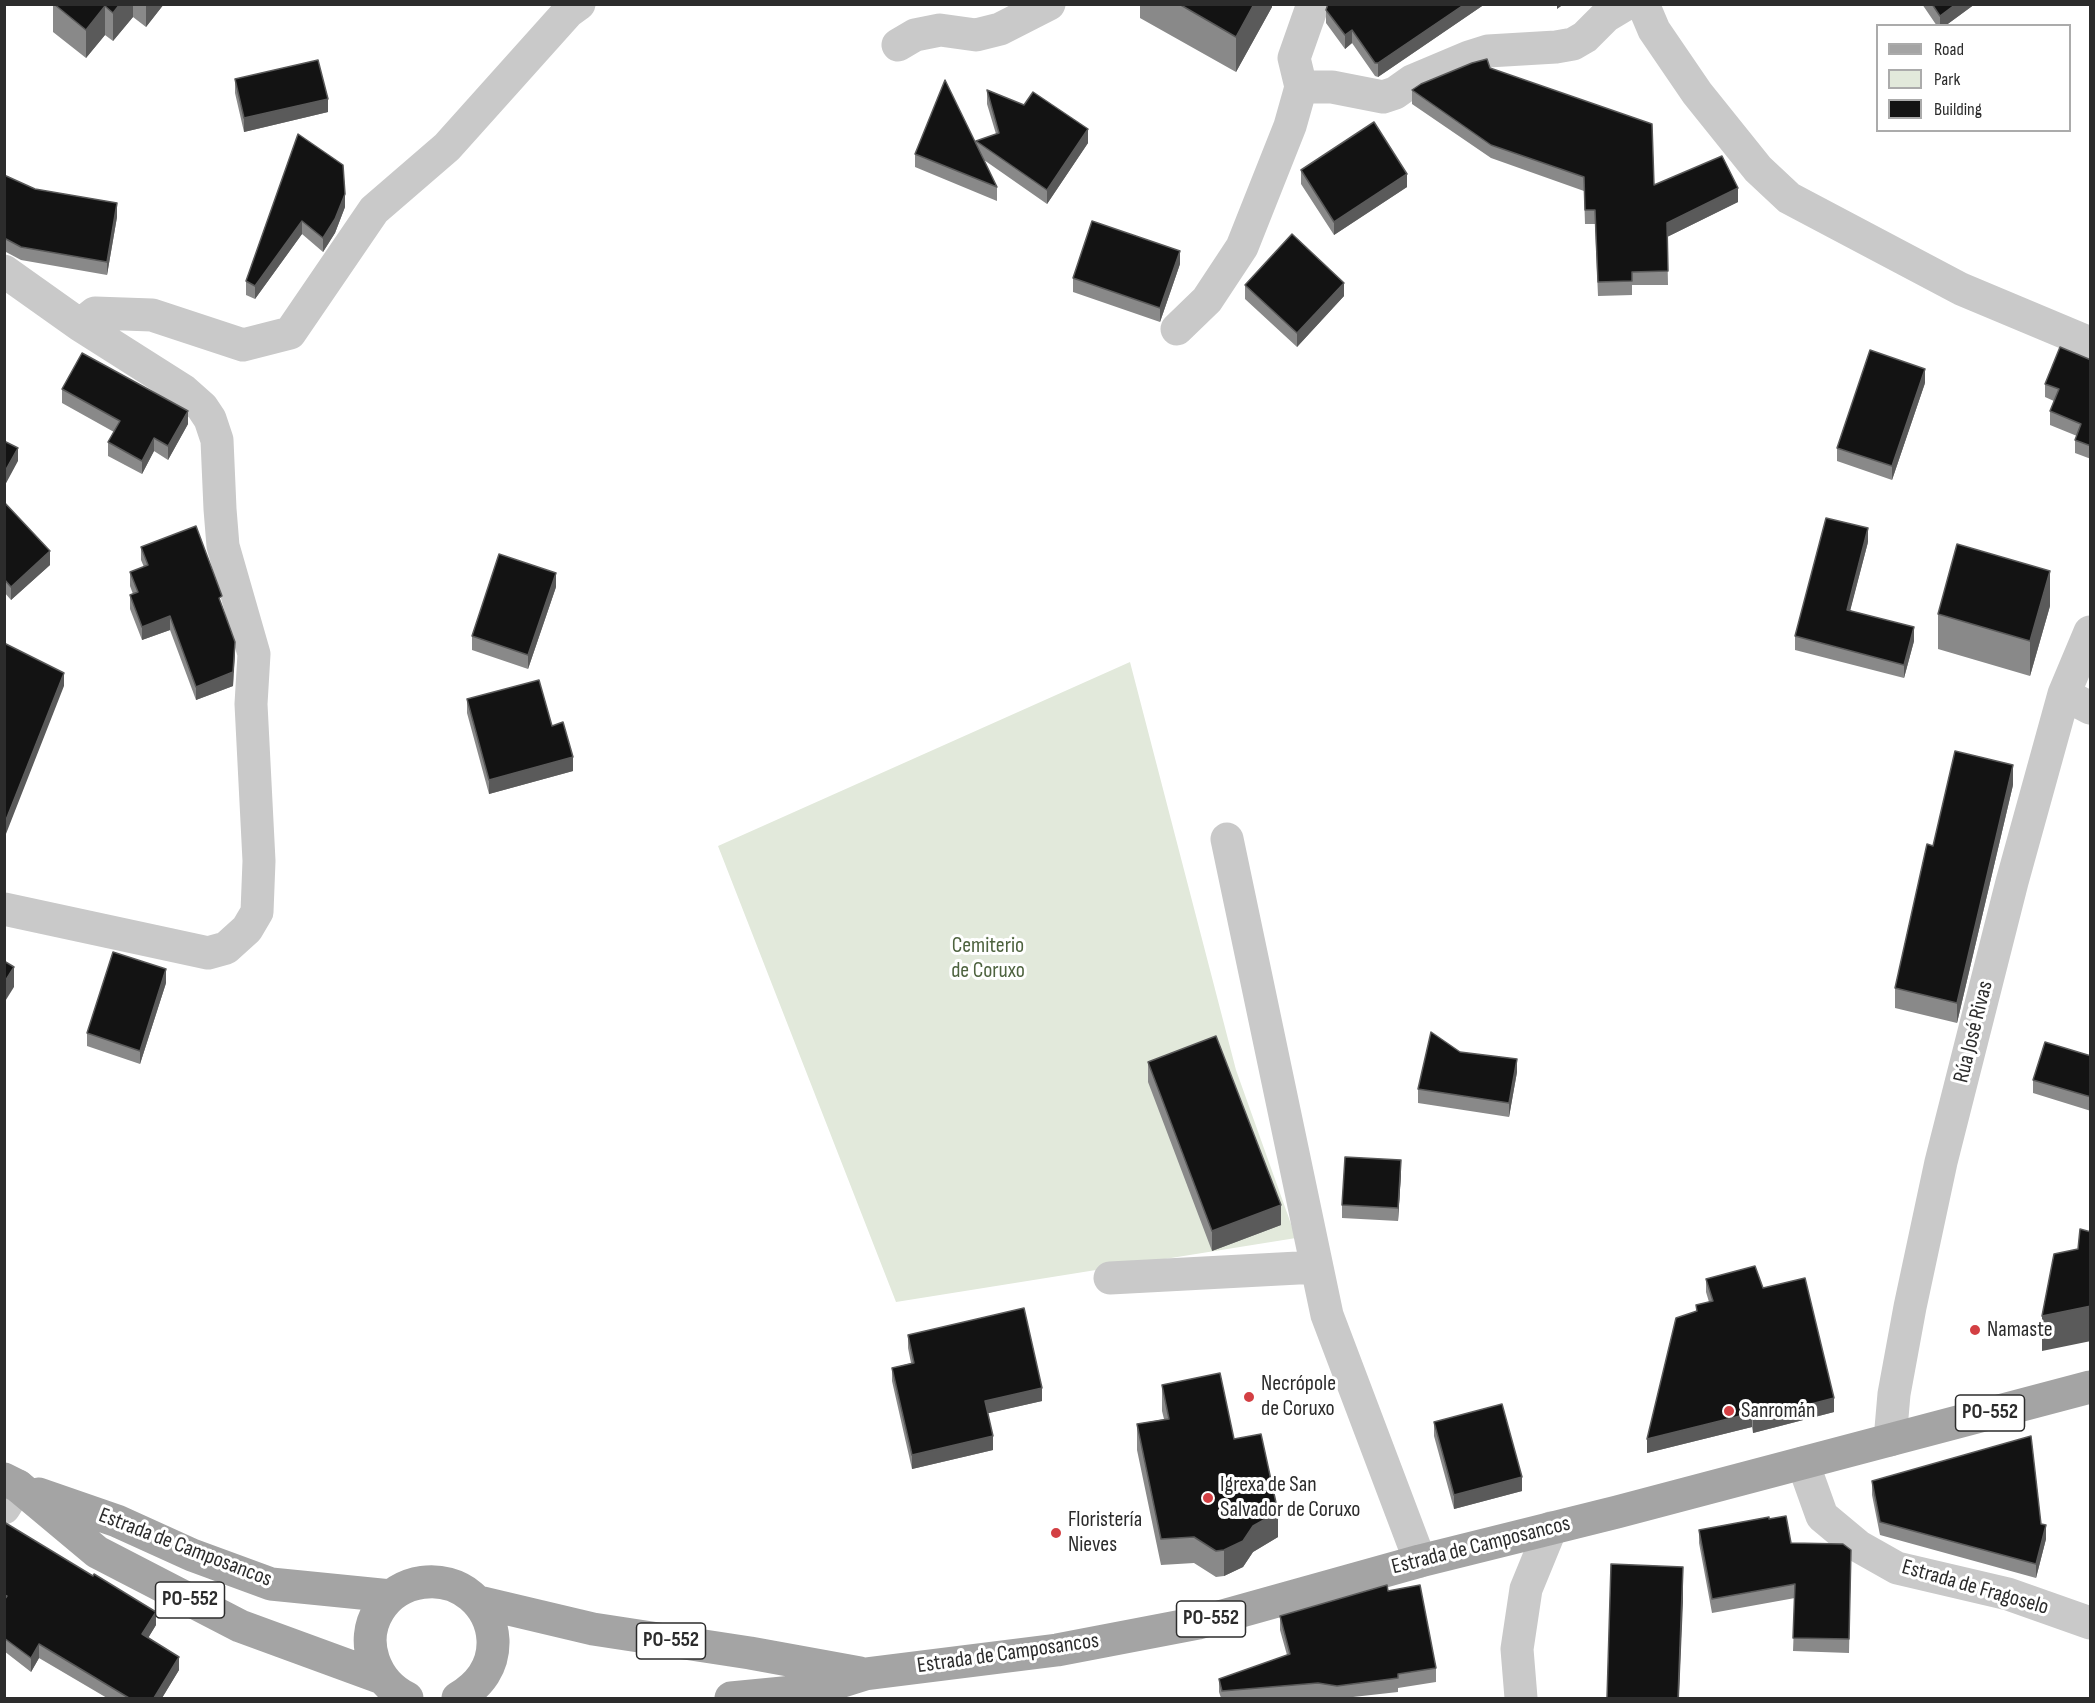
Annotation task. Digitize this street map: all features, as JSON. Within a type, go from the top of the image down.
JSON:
[{"type":"main road","name":"Estrada de Camposancos","points":[[731,1698],[814,1690],[865,1674],[1057,1650],[1198,1623],[1420,1560],[2091,1387]]},
{"type":"main road","name":"Estrada de Camposancos","points":[[9,1491],[117,1521],[192,1555],[271,1584],[391,1596],[407,1585],[427,1581],[446,1582],[464,1590],[479,1602],[593,1629],[750,1653],[865,1674]]},
{"type":"main road","name":"Estrada de Camposancos","points":[[9,1491],[97,1552],[240,1626],[382,1678],[390,1688],[408,1698]]},
{"type":"main road","points":[[382,1678],[374,1662],[370,1644],[379,1610],[391,1596]]},
{"type":"main road","points":[[458,1698],[471,1691],[482,1679],[490,1664],[494,1648],[488,1616],[479,1602]]},
{"type":"street","points":[[80,325],[95,313],[152,315],[243,345],[290,333],[374,210],[447,147],[568,12],[579,4]]},
{"type":"street","points":[[898,45],[915,35],[940,30],[976,35],[1000,29],[1049,4]]},
{"type":"street","points":[[1177,329],[1207,300],[1242,247],[1290,126],[1301,87],[1294,58],[1313,4]]},
{"type":"street","points":[[1301,87],[1332,87],[1383,97],[1395,93],[1422,77],[1488,51],[1574,44],[1585,37],[1606,16],[1626,4]]},
{"type":"street","points":[[1643,4],[1654,30],[1697,93],[1758,169],[1789,198],[1961,289],[2091,343]]},
{"type":"street","points":[[4,271],[80,325],[184,391],[202,407],[210,419],[217,440],[223,546],[254,654],[251,704],[259,861],[257,912],[248,929],[226,948],[207,953],[4,909]]},
{"type":"street","name":"Rúa José Rivas","points":[[1890,1440],[1896,1383],[1941,1162],[2012,882],[2077,701],[2091,632]]},
{"type":"street","points":[[1227,839],[1327,1315],[1420,1560]]},
{"type":"street","points":[[1110,1278],[1317,1267]]},
{"type":"street","name":"Estrada de Fragoselo","points":[[1803,1463],[1822,1516],[1858,1546],[1897,1568],[2008,1594],[2091,1623]]},
{"type":"street","points":[[1521,1698],[1517,1649],[1526,1589],[1551,1528]]},
{"type":"green space","name":"Cemiterio de Coruxo","points":[[1130,662],[1236,1070],[1296,1238],[896,1302],[718,846]]},
{"type":"building","points":[[54,4],[120,4],[113,13],[105,6],[86,30]]},
{"type":"building","points":[[1179,4],[1254,4],[1236,37]]},
{"type":"building","points":[[1328,4],[1465,4],[1375,63],[1352,30],[1345,35],[1326,10]]},
{"type":"building","points":[[1932,4],[1956,4],[1940,16]]},
{"type":"building","points":[[1487,59],[1490,68],[1652,124],[1654,185],[1722,156],[1738,188],[1667,223],[1668,271],[1632,272],[1632,281],[1598,282],[1595,210],[1585,210],[1584,177],[1491,145],[1412,90],[1421,84]]},
{"type":"building","points":[[318,60],[328,99],[244,118],[235,79]]},
{"type":"building","points":[[945,80],[997,187],[915,154]]},
{"type":"building","points":[[987,90],[1024,105],[1033,92],[1088,129],[1047,190],[976,141],[999,133]]},
{"type":"building","points":[[1374,122],[1407,174],[1334,222],[1301,170]]},
{"type":"building","points":[[298,134],[343,165],[345,194],[335,219],[323,238],[302,221],[255,286],[246,281]]},
{"type":"building","points":[[4,175],[35,189],[117,203],[107,262],[21,247],[4,239]]},
{"type":"building","points":[[1092,221],[1180,251],[1160,308],[1073,278]]},
{"type":"building","points":[[1292,234],[1344,283],[1297,333],[1245,285]]},
{"type":"building","points":[[2060,347],[2091,360],[2091,446],[2075,440],[2081,424],[2050,411],[2059,389],[2045,384]]},
{"type":"building","points":[[1870,350],[1925,369],[1892,466],[1837,448]]},
{"type":"building","points":[[82,353],[188,411],[168,446],[154,438],[142,461],[108,442],[120,421],[62,389]]},
{"type":"building","points":[[4,441],[18,448],[4,473]]},
{"type":"building","points":[[4,502],[50,551],[11,587],[4,579]]},
{"type":"building","points":[[1826,518],[1868,528],[1847,610],[1914,627],[1904,665],[1795,636]]},
{"type":"building","points":[[196,526],[222,596],[219,598],[235,642],[233,672],[196,687],[170,616],[142,627],[130,595],[138,592],[130,572],[148,565],[141,547]]},
{"type":"building","points":[[1957,544],[2050,571],[2030,641],[1938,614]]},
{"type":"building","points":[[499,554],[556,573],[528,655],[472,636]]},
{"type":"building","points":[[4,643],[64,673],[4,825]]},
{"type":"building","points":[[539,680],[552,726],[563,722],[573,757],[489,780],[467,699]]},
{"type":"building","points":[[1955,751],[2013,765],[1957,1003],[1895,988],[1927,844],[1933,846]]},
{"type":"building","points":[[113,952],[166,969],[140,1051],[87,1033]]},
{"type":"building","points":[[4,961],[14,967],[4,983]]},
{"type":"building","points":[[1431,1032],[1460,1052],[1517,1059],[1509,1103],[1418,1089]]},
{"type":"building","points":[[1216,1036],[1281,1205],[1212,1231],[1148,1062]]},
{"type":"building","points":[[2045,1042],[2091,1056],[2091,1097],[2033,1080]]},
{"type":"building","points":[[1345,1157],[1401,1160],[1398,1208],[1342,1205]]},
{"type":"building","points":[[2080,1229],[2091,1232],[2091,1306],[2042,1316],[2054,1254],[2078,1249]]},
{"type":"building","points":[[1755,1266],[1763,1288],[1805,1278],[1834,1398],[1753,1419],[1752,1413],[1647,1439],[1676,1318],[1697,1311],[1696,1305],[1713,1301],[1706,1279]]},
{"type":"building","points":[[1024,1308],[1042,1388],[985,1401],[993,1436],[912,1455],[892,1368],[914,1363],[908,1335]]},
{"type":"building","name":"Igrexa de San Salvador de Coruxo","points":[[1220,1373],[1234,1439],[1261,1434],[1278,1512],[1253,1526],[1243,1541],[1224,1550],[1216,1551],[1194,1537],[1161,1539],[1137,1424],[1169,1419],[1162,1385]]},
{"type":"building","points":[[1502,1404],[1522,1477],[1454,1495],[1434,1422]]},
{"type":"building","points":[[2031,1436],[2041,1524],[2046,1525],[2036,1564],[1880,1522],[1872,1481]]},
{"type":"building","points":[[1786,1516],[1791,1543],[1843,1544],[1851,1550],[1849,1639],[1793,1638],[1795,1584],[1712,1599],[1699,1530]]},
{"type":"building","points":[[4,1522],[156,1612],[142,1634],[179,1657],[154,1698],[129,1698],[39,1644],[31,1658],[4,1638],[4,1600],[7,1596],[4,1595]]},
{"type":"building","points":[[1611,1564],[1683,1567],[1678,1698],[1607,1698]]},
{"type":"building","points":[[1387,1585],[1388,1591],[1420,1585],[1436,1668],[1398,1674],[1398,1678],[1337,1686],[1318,1683],[1222,1691],[1219,1679],[1290,1654],[1280,1616]]},
{"type":"place","name":"Namaste","points":[[1975,1330]]},
{"type":"place","name":"Necrópole de Coruxo","points":[[1249,1397]]},
{"type":"place","name":"Sanromán","points":[[1729,1411]]},
{"type":"place","name":"Igrexa de San Salvador de Coruxo","points":[[1208,1498]]},
{"type":"place","name":"Floristería Nieves","points":[[1056,1533]]}]
